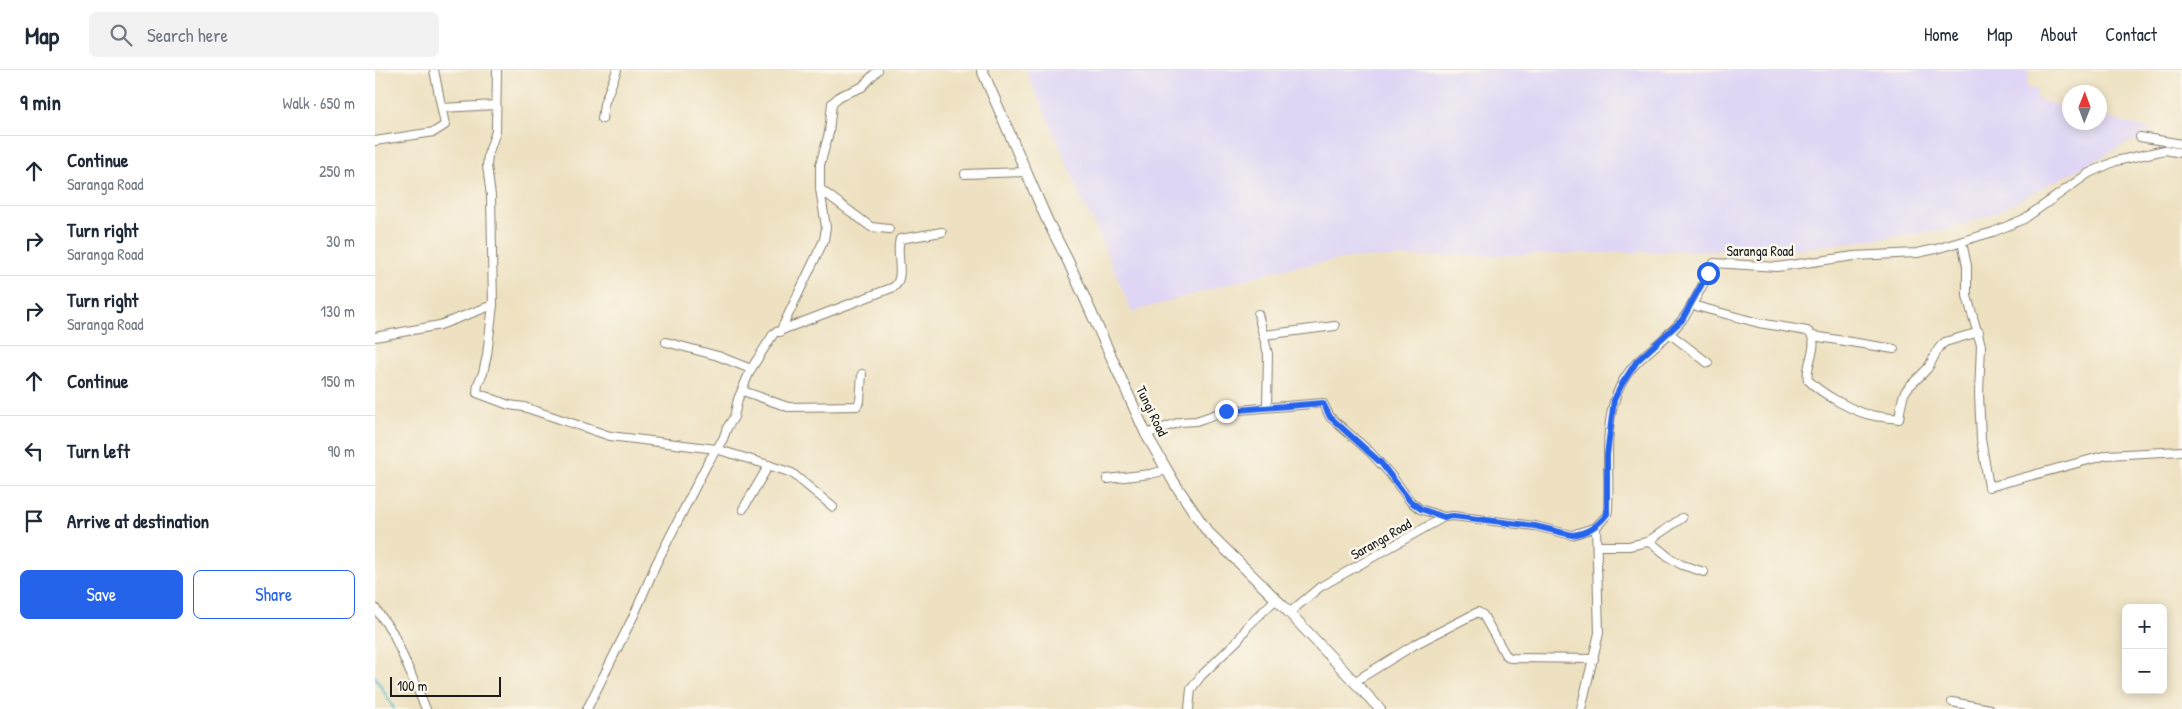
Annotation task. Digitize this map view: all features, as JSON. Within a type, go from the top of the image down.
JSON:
[{"type":"main road","name":"Tungi Road","points":[[982,70],[1047,220],[1068,261],[1146,434],[1167,470],[1207,531],[1276,599],[1380,709]]},
{"type":"street","points":[[375,141],[437,131],[445,125],[434,70]]},
{"type":"street","points":[[497,70],[496,131],[488,155],[487,166],[491,196],[493,305],[487,354],[477,393],[509,405],[524,407],[610,436],[717,449],[792,472],[833,507]]},
{"type":"street","points":[[602,119],[604,104],[617,70]]},
{"type":"street","points":[[780,332],[824,240],[825,218],[820,190],[821,162],[829,133],[832,103],[840,96],[862,87],[877,70]]},
{"type":"street","points":[[441,108],[496,105]]},
{"type":"street","points":[[2141,137],[2182,144]]},
{"type":"street","name":"Saranga Road","points":[[1596,527],[1607,514],[1608,509],[1607,455],[1614,400],[1637,361],[1682,320],[1714,264],[1777,267],[1854,256],[1917,252],[1962,242],[2024,219],[2089,172],[2116,161],[2165,150],[2182,153]]},
{"type":"street","points":[[965,174],[1027,172]]},
{"type":"street","points":[[820,190],[871,227],[889,229]]},
{"type":"street","points":[[587,709],[656,564],[734,417],[738,399],[751,369],[774,333],[894,287],[899,281],[897,246],[900,240],[942,232]]},
{"type":"street","points":[[1962,242],[1967,266],[1967,296],[1979,332],[1981,345],[1979,394],[1981,439],[1989,487],[2107,455],[2182,452]]},
{"type":"street","points":[[1692,304],[1759,323],[1803,329],[1813,336],[1894,348]]},
{"type":"street","points":[[375,337],[440,325],[493,305]]},
{"type":"street","points":[[1258,314],[1268,354],[1267,407]]},
{"type":"street","points":[[1264,335],[1335,326]]},
{"type":"street","points":[[1813,336],[1814,344],[1808,364],[1807,380],[1824,393],[1864,413],[1873,416],[1899,418],[1904,391],[1928,368],[1941,345],[1945,342],[1979,332]]},
{"type":"street","points":[[1669,333],[1708,364]]},
{"type":"street","points":[[666,342],[718,356],[751,369]]},
{"type":"street","points":[[743,391],[788,407],[857,406],[860,401],[862,374]]},
{"type":"street","points":[[1146,434],[1179,422],[1196,421],[1226,411],[1323,403],[1330,417],[1381,463],[1410,501],[1421,509],[1444,517],[1453,516],[1527,525],[1572,535],[1596,527],[1599,633],[1581,709]]},
{"type":"street","points":[[743,509],[769,465]]},
{"type":"street","points":[[1107,479],[1167,470]]},
{"type":"street","name":"Saranga Road","points":[[1289,613],[1309,594],[1320,587],[1444,517]]},
{"type":"street","points":[[1598,546],[1629,546],[1647,542],[1682,518]]},
{"type":"street","points":[[1647,542],[1653,544],[1682,565],[1704,572]]},
{"type":"street","points":[[1189,709],[1191,689],[1201,676],[1276,599]]},
{"type":"street","points":[[375,608],[393,633],[426,709]]},
{"type":"street","points":[[1354,682],[1414,645],[1478,612],[1483,615],[1505,654],[1510,658],[1594,659]]},
{"type":"street","points":[[1952,702],[1991,709]]},
{"type":"shaded area","points":[[1026,70],[2029,70],[2027,88],[2037,89],[2037,99],[2062,106],[2062,130],[2107,130],[2107,118],[2153,130],[1997,212],[1947,230],[1799,249],[1349,258],[1281,269],[1132,312],[1093,221],[1082,203],[1071,172]]},
{"type":"waterway","points":[[375,676],[394,709]]},
{"type":"route","points":[[1226,411],[1323,403],[1330,417],[1370,452],[1390,474],[1410,501],[1421,509],[1444,517],[1453,516],[1535,526],[1572,535],[1583,533],[1596,527],[1607,514],[1609,504],[1607,455],[1614,400],[1619,389],[1637,361],[1682,320],[1708,273]]}]
